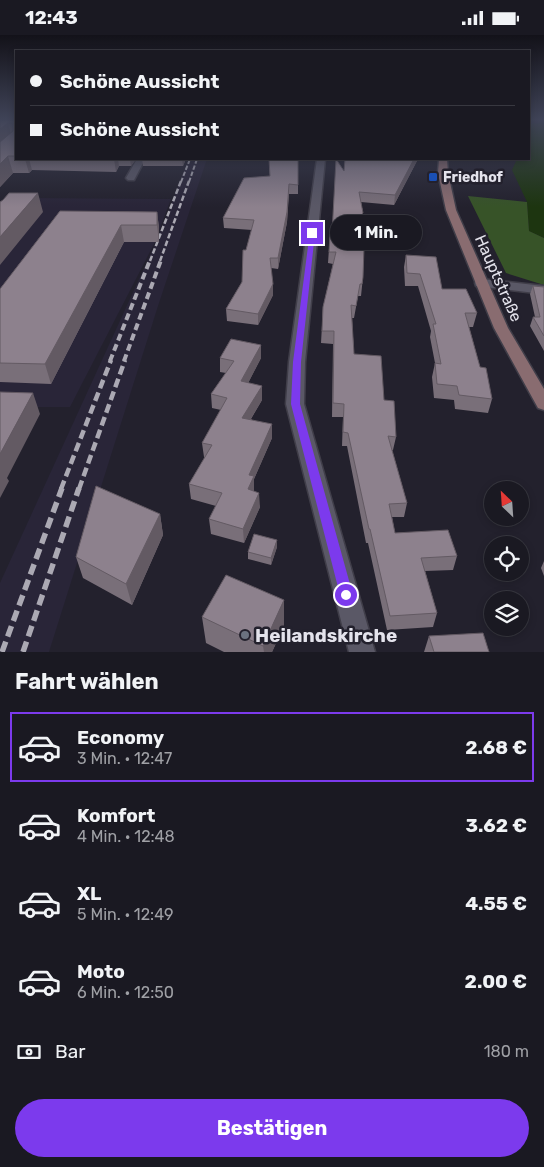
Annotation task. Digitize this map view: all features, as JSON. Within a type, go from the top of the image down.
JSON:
[{"type":"street","points":[[131,178],[140,160]]},
{"type":"street","points":[[321,160],[297,362],[295,404],[362,652]]},
{"type":"street","name":"Hauptstraße","points":[[443,160],[443,173],[451,210],[481,283],[501,328],[544,404]]},
{"type":"street","points":[[481,283],[544,290]]},
{"type":"shaded area","points":[[189,160],[207,160],[158,306],[49,652],[0,652],[0,583],[156,242]]},
{"type":"shaded area","points":[[26,198],[171,199],[155,242],[70,407],[0,407],[0,227]]},
{"type":"green space","points":[[530,149],[544,149],[544,238],[529,231],[527,202],[512,170],[517,160],[530,160]]},
{"type":"green space","points":[[468,196],[527,202],[529,231],[544,238],[544,285],[506,273]]},
{"type":"building","points":[[0,149],[15,149],[15,156],[8,156],[0,164]]},
{"type":"building","points":[[269,160],[298,160],[298,185],[289,184],[287,212],[278,258],[270,258],[273,284],[258,314],[226,309],[242,282],[243,250],[246,250],[254,220],[223,218],[244,178],[270,176]]},
{"type":"building","points":[[336,160],[344,171],[345,160],[413,160],[395,195],[359,192],[363,213],[359,217],[359,248],[364,248],[363,277],[356,306],[351,305],[354,354],[381,356],[384,400],[394,401],[396,437],[388,436],[407,503],[389,504],[395,533],[448,530],[457,556],[421,558],[437,613],[390,616],[348,433],[343,432],[344,404],[333,403],[334,331],[322,331],[323,307],[336,252],[329,252],[330,234],[332,234]]},
{"type":"building","points":[[9,193],[38,193],[0,237],[0,202]]},
{"type":"building","points":[[60,211],[157,212],[157,225],[121,225],[45,364],[0,363],[0,289]]},
{"type":"building","points":[[406,255],[436,257],[442,289],[466,289],[477,313],[465,313],[480,367],[486,368],[492,399],[459,395],[457,386],[437,384],[435,363],[441,364],[433,324],[436,324],[420,274],[407,273]]},
{"type":"building","points":[[533,286],[544,287],[544,336],[533,317],[540,317]]},
{"type":"building","points":[[231,339],[261,345],[241,381],[262,386],[242,418],[272,424],[249,475],[254,476],[248,489],[259,493],[243,529],[209,519],[222,493],[189,484],[212,445],[202,443],[227,398],[211,394],[234,361],[220,358]]},
{"type":"building","points":[[0,392],[33,393],[0,454]]},
{"type":"building","points":[[96,486],[160,514],[126,584],[76,557]]},
{"type":"building","points":[[254,534],[277,540],[271,558],[248,552]]},
{"type":"building","points":[[226,575],[284,600],[263,646],[202,617]]},
{"type":"building","points":[[483,633],[489,652],[434,652],[429,636]]},
{"type":"railway","points":[[181,182],[190,160]]},
{"type":"railway","points":[[189,182],[197,160]]},
{"type":"railway","points":[[150,261],[181,181]]},
{"type":"railway","points":[[160,261],[189,181]]},
{"type":"railway","points":[[110,361],[150,260]]},
{"type":"railway","points":[[124,361],[161,260]]},
{"type":"railway","points":[[61,489],[111,360]]},
{"type":"railway","points":[[79,489],[125,360]]},
{"type":"railway","points":[[2,652],[62,488]]},
{"type":"railway","points":[[23,652],[79,488]]},
{"type":"place","name":"Friedhof","points":[[433,177]]},
{"type":"place","name":"Heilandskirche","points":[[245,635]]},
{"type":"route","points":[[312,233],[297,362],[295,404],[346,595]]}]
